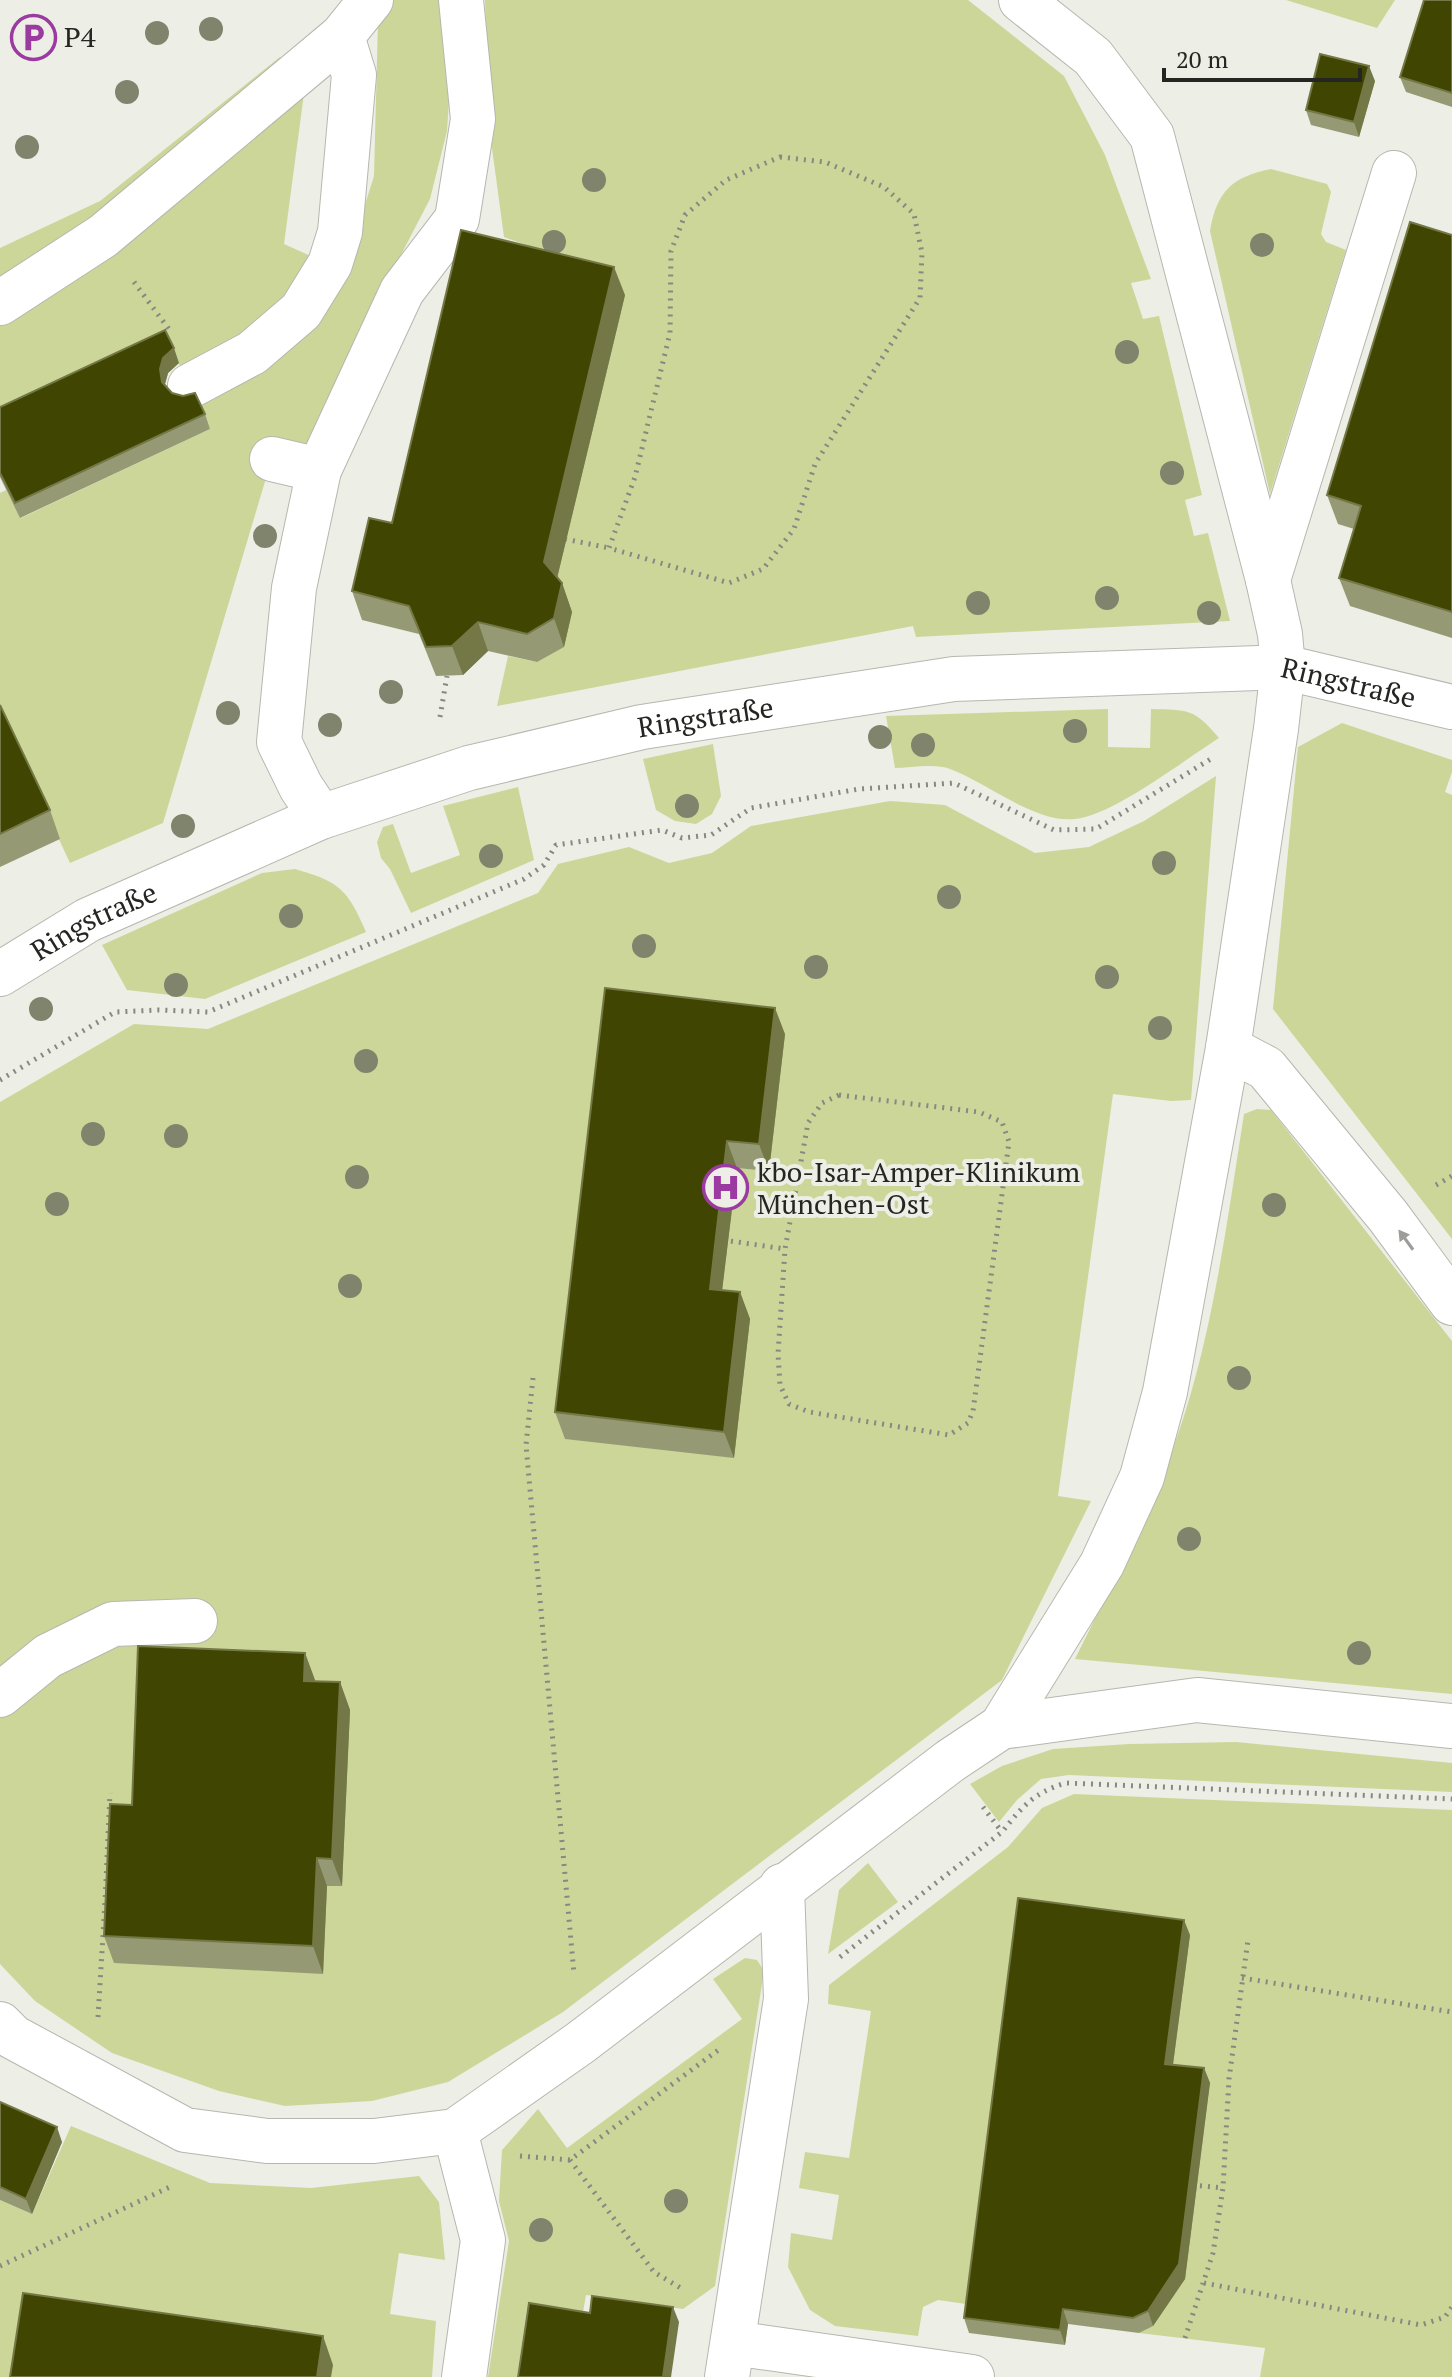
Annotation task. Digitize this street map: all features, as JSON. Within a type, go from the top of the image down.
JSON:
[{"type":"lane","points":[[0,303],[103,236],[342,36],[371,0]]},
{"type":"lane","points":[[321,817],[301,787],[279,742],[294,588],[319,470],[402,291],[457,219],[473,119],[461,0]]},
{"type":"lane","points":[[0,2024],[13,2037],[185,2130],[267,2141],[374,2141],[455,2131],[580,2043],[782,1886],[950,1761],[1001,1727],[1102,1564],[1142,1477],[1165,1392],[1228,1048],[1283,667],[1280,634],[1268,580],[1152,136],[1093,57],[1021,0]]},
{"type":"lane","points":[[190,386],[252,353],[301,311],[330,264],[340,232],[354,75],[342,36]]},
{"type":"lane","points":[[1268,580],[1394,173]]},
{"type":"lane","points":[[272,459],[319,470]]},
{"type":"lane","name":"Ringstraße","points":[[0,974],[88,920],[321,817],[469,768],[642,727],[954,679],[1283,667],[1452,707]]},
{"type":"lane","points":[[1228,1048],[1266,1068],[1388,1216],[1452,1303]]},
{"type":"lane","points":[[0,1695],[48,1656],[113,1624],[195,1621]]},
{"type":"lane","points":[[1001,1727],[1197,1700],[1452,1726]]},
{"type":"lane","points":[[782,1886],[786,1999],[733,2341],[972,2377]]},
{"type":"lane","points":[[455,2131],[483,2240],[464,2377]]},
{"type":"path","points":[[565,539],[609,548],[729,583],[763,569],[794,529],[815,464],[920,298],[922,253],[914,214],[884,187],[825,162],[780,157],[726,180],[685,215],[671,251],[670,333],[635,477],[609,548]]},
{"type":"path","points":[[103,236],[173,334]]},
{"type":"path","points":[[439,722],[447,676]]},
{"type":"path","points":[[0,1080],[115,1012],[208,1012],[524,879],[544,865],[556,845],[662,830],[682,838],[711,835],[751,808],[859,789],[954,783],[1054,830],[1096,829],[1257,731],[1276,729]]},
{"type":"path","points":[[839,1095],[979,1112],[1002,1122],[1009,1142],[973,1411],[968,1423],[949,1435],[933,1434],[809,1412],[789,1404],[780,1385],[778,1354],[785,1249],[808,1123],[822,1103],[839,1095]]},
{"type":"path","points":[[715,1240],[785,1249]]},
{"type":"path","points":[[533,1378],[526,1445],[580,2043]]},
{"type":"path","points":[[94,2081],[110,1793]]},
{"type":"path","points":[[105,1902],[117,1903]]},
{"type":"path","points":[[1185,2338],[1213,2253],[1223,2188],[1229,2079],[1248,1940]]},
{"type":"path","points":[[1242,1978],[1452,2012]]},
{"type":"path","points":[[570,2160],[654,2272],[694,2296],[733,2341]]},
{"type":"path","points":[[0,2266],[184,2180]]},
{"type":"path","points":[[1180,2183],[1223,2188]]},
{"type":"path","points":[[1204,2282],[1421,2325],[1445,2317],[1452,2307]]},
{"type":"green space","points":[[394,0],[439,0],[452,56],[447,131],[430,199],[339,374],[311,445],[278,438],[163,823],[70,863],[0,712],[0,493],[6,490],[21,518],[210,429],[170,345],[0,425],[0,248],[100,201],[280,57],[305,86],[284,244],[344,271],[374,176],[378,22]]},
{"type":"green space","points":[[485,0],[968,0],[1064,76],[1105,155],[1151,279],[1131,283],[1143,319],[1159,316],[1202,495],[1185,500],[1194,536],[1208,533],[1230,621],[916,637],[913,626],[497,706],[508,656],[537,662],[554,591],[563,258],[504,237],[489,126]]},
{"type":"green space","points":[[1286,0],[1395,0],[1377,28]]},
{"type":"green space","points":[[1271,169],[1327,184],[1331,192],[1321,234],[1326,242],[1346,250],[1270,494],[1210,231],[1217,206],[1228,188],[1246,176]]},
{"type":"green space","points":[[1108,709],[1108,747],[1150,748],[1151,709],[1190,713],[1203,721],[1219,738],[1109,808],[1075,819],[1059,819],[1027,809],[944,767],[895,768],[886,716]]},
{"type":"green space","points":[[1342,723],[1452,760],[1452,772],[1445,792],[1452,795],[1452,1239],[1273,1009],[1298,747]]},
{"type":"green space","points":[[713,744],[721,796],[712,814],[696,824],[675,821],[656,810],[643,759]]},
{"type":"green space","points":[[1216,776],[1191,1100],[1171,1101],[1113,1094],[1058,1496],[1091,1501],[1002,1680],[563,2012],[448,2082],[372,2101],[285,2106],[219,2091],[112,2053],[35,2001],[0,1964],[0,1102],[134,1024],[208,1029],[538,893],[558,864],[629,847],[669,863],[712,853],[751,826],[890,801],[945,805],[1035,853],[1089,847],[1144,821]]},
{"type":"green space","points":[[518,787],[534,860],[411,913],[390,869],[381,858],[377,842],[383,827],[393,824],[411,873],[460,855],[443,806]]},
{"type":"green space","points":[[295,869],[322,878],[340,889],[366,932],[205,999],[127,990],[102,945],[262,873]]},
{"type":"green space","points":[[1257,1109],[1271,1110],[1452,1341],[1452,1694],[1075,1659],[1142,1521],[1190,1398],[1210,1318],[1244,1114]]},
{"type":"green space","points":[[1236,1742],[1452,1763],[1452,1792],[1069,1775],[1041,1779],[1017,1800],[999,1822],[970,1784],[1002,1766],[1053,1749]]},
{"type":"green space","points":[[1074,1794],[1452,1810],[1452,2377],[1260,2377],[1265,2348],[1139,2333],[1185,2274],[1210,2084],[1171,2079],[1189,1935],[973,2305],[938,2300],[923,2307],[918,2336],[835,2326],[810,2310],[788,2267],[791,2233],[832,2240],[839,2195],[799,2188],[805,2152],[849,2158],[871,2011],[828,2004],[829,1985],[1008,1847],[1042,1808]]},
{"type":"green space","points":[[868,1863],[898,1902],[828,1954],[839,1890]]},
{"type":"green space","points":[[745,1958],[757,1960],[764,1971],[715,2286],[683,2309],[586,2295],[582,2318],[527,2309],[517,2377],[488,2377],[509,2241],[499,2201],[502,2150],[538,2109],[567,2148],[742,2019],[713,1979]]},
{"type":"green space","points":[[71,2126],[210,2183],[311,2188],[419,2176],[439,2202],[445,2260],[399,2253],[390,2314],[436,2321],[432,2377],[0,2377],[0,2200],[32,2214]]},
{"type":"building","points":[[1424,0],[1452,0],[1452,93],[1400,77]]},
{"type":"building","points":[[1320,54],[1369,66],[1354,122],[1306,110]]},
{"type":"building","points":[[1410,222],[1452,235],[1452,612],[1339,578],[1361,506],[1327,495]]},
{"type":"building","points":[[461,230],[614,267],[544,562],[562,583],[554,618],[527,634],[478,622],[452,646],[426,647],[409,606],[352,591],[369,518],[392,523]]},
{"type":"building","points":[[165,330],[174,348],[163,358],[160,369],[162,382],[172,393],[183,396],[195,393],[205,414],[15,503],[0,473],[0,407]]},
{"type":"building","points":[[0,705],[50,810],[0,834]]},
{"type":"building","points":[[605,988],[775,1008],[759,1144],[727,1141],[710,1289],[740,1292],[724,1432],[555,1412]]},
{"type":"building","points":[[138,1646],[305,1653],[304,1681],[340,1682],[332,1859],[317,1858],[313,1946],[104,1936],[110,1804],[132,1805]]},
{"type":"building","points":[[1018,1898],[1184,1920],[1165,2064],[1204,2068],[1179,2264],[1148,2311],[1133,2318],[1063,2309],[1060,2330],[964,2318]]},
{"type":"building","points":[[0,2102],[57,2127],[26,2199],[0,2187]]},
{"type":"building","points":[[23,2293],[323,2336],[317,2377],[10,2377]]},
{"type":"building","points":[[592,2296],[673,2307],[663,2377],[518,2377],[529,2303],[590,2313]]},
{"type":"place","name":"P4","points":[[33,37]]},
{"type":"place","name":"kbo-Isar-Amper-Klinikum München-Ost","points":[[726,1188]]}]
